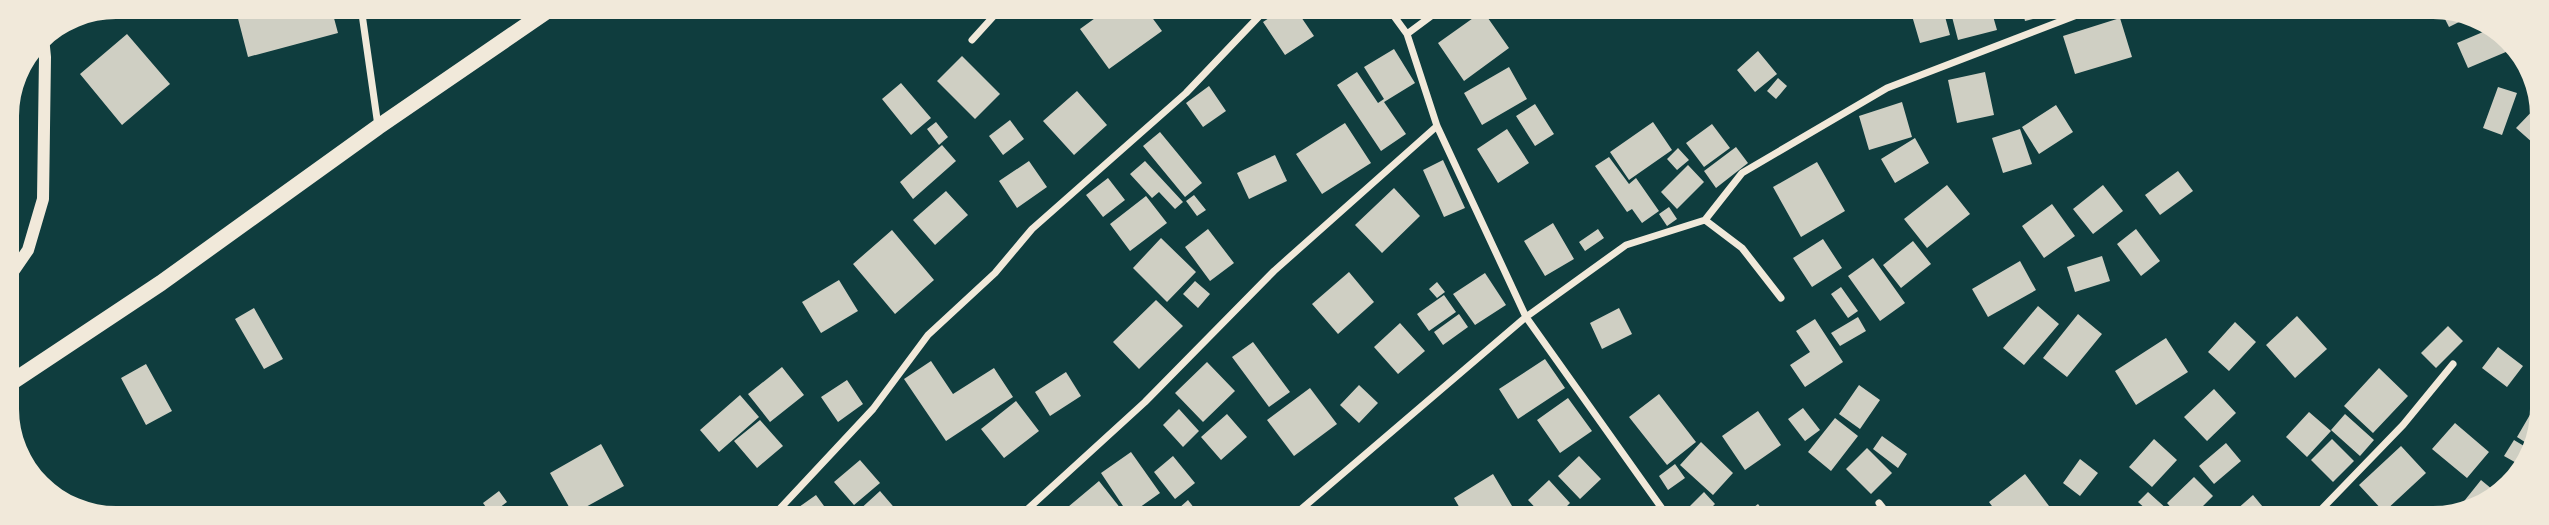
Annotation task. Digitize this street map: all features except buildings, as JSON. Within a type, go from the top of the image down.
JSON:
[{"type":"highway","points":[[19,377],[161,283],[378,127],[536,19]]},
{"type":"street","points":[[363,19],[378,127]]},
{"type":"street","points":[[972,40],[991,19]]},
{"type":"street","points":[[782,506],[873,409],[928,335],[995,273],[1032,229],[1186,93],[1257,19]]},
{"type":"street","points":[[1396,19],[1407,34],[1437,126],[1526,317],[1660,506]]},
{"type":"street","points":[[1407,34],[1427,19]]},
{"type":"street","points":[[1305,506],[1526,317],[1626,245],[1705,220],[1742,173],[1887,88],[2067,19]]},
{"type":"street","points":[[19,263],[28,250],[43,199],[45,51]]},
{"type":"street","points":[[1031,506],[1145,402],[1274,271],[1437,126]]},
{"type":"street","points":[[1705,220],[1742,248],[1781,298]]},
{"type":"street","points":[[2325,506],[2403,425],[2453,364]]}]
